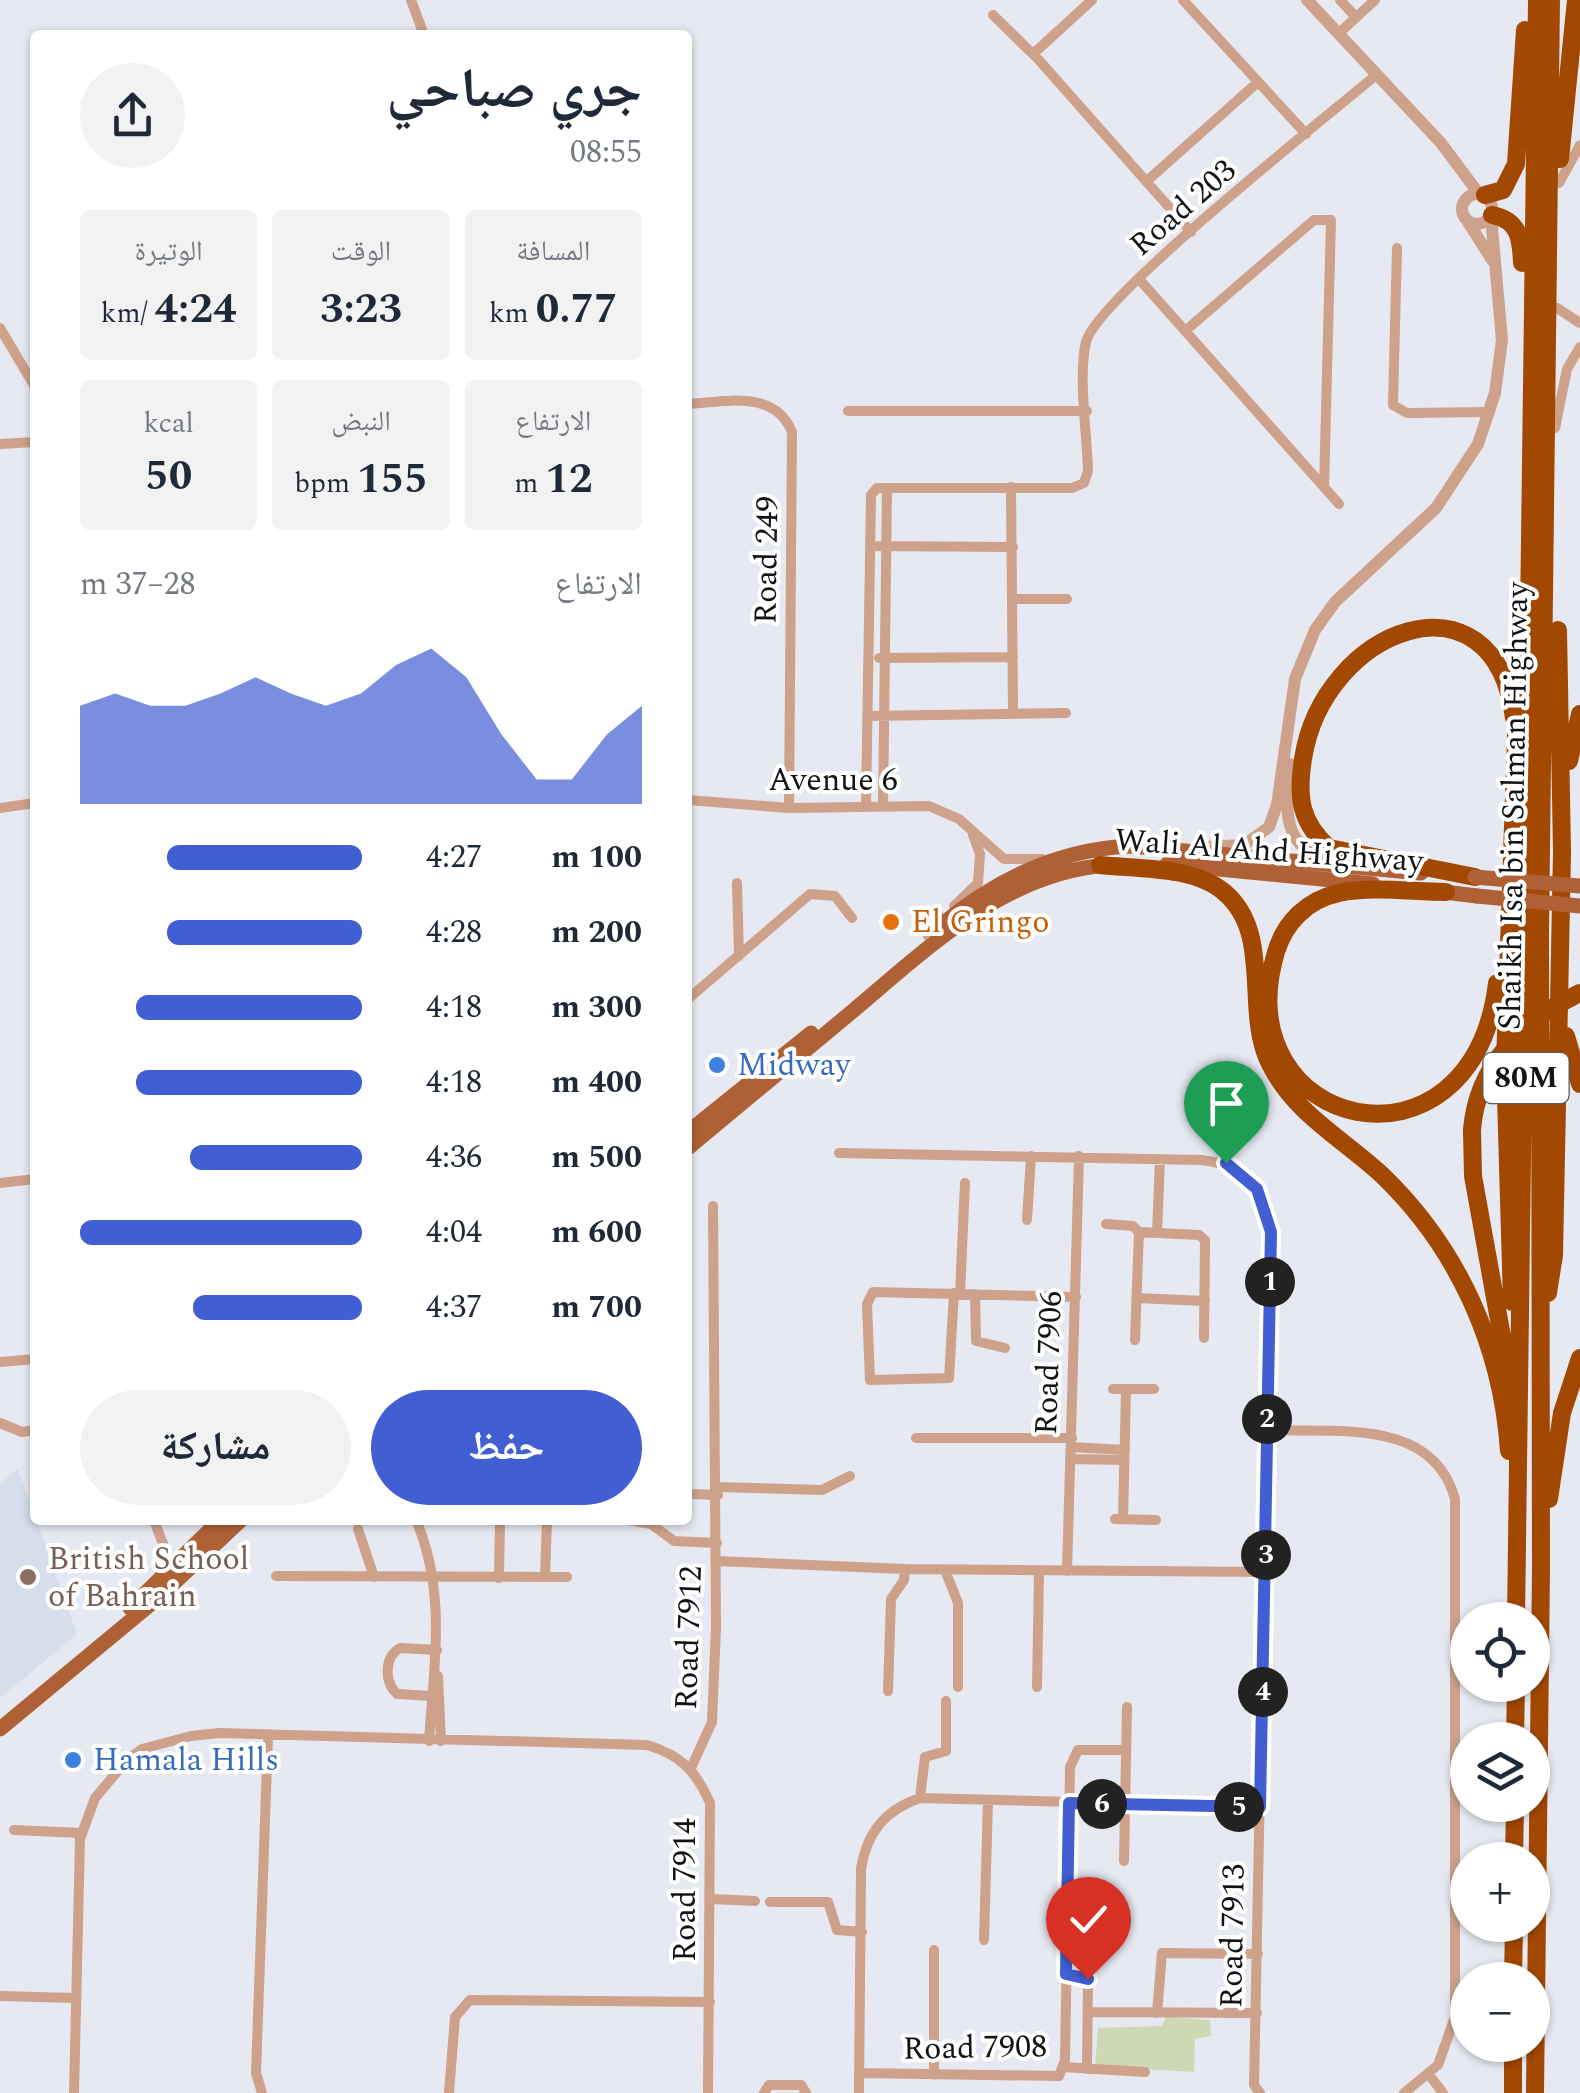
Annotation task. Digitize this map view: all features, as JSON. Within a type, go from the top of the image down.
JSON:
[{"type":"highway","points":[[1482,194],[1503,190],[1516,164],[1527,0]]},
{"type":"highway","name":"Shaikh Isa bin Salman Highway","points":[[1516,1602],[1537,0]]},
{"type":"highway","name":"Shaikh Isa bin Salman Highway","points":[[1535,2093],[1551,74],[1556,0]]},
{"type":"highway","points":[[1539,1354],[1554,1254],[1562,852],[1556,308],[1559,182],[1576,0]]},
{"type":"highway","points":[[1491,216],[1508,219],[1519,235],[1524,336],[1530,359]]},
{"type":"highway","points":[[1520,1426],[1506,1158],[1519,550],[1531,484]]},
{"type":"highway","points":[[1476,886],[1329,848],[1312,833],[1302,813],[1306,735],[1320,700],[1361,654],[1397,634],[1438,629],[1471,639],[1494,657],[1509,685],[1516,734]]},
{"type":"highway","points":[[1562,852],[1567,774],[1580,714]]},
{"type":"highway","points":[[1446,892],[1340,892],[1297,914],[1282,933],[1272,965],[1271,1022],[1280,1053],[1295,1076],[1319,1097],[1344,1110],[1374,1116],[1404,1112],[1450,1087],[1478,1050],[1494,1005],[1514,818]]},
{"type":"highway","points":[[1100,866],[1188,876],[1223,891],[1240,910],[1252,938],[1258,1034],[1269,1062],[1310,1118],[1380,1174],[1416,1211],[1450,1258],[1474,1306],[1496,1365],[1508,1423],[1517,1556]]},
{"type":"highway","points":[[1559,989],[1569,1053],[1580,1084]]},
{"type":"highway","points":[[1519,1456],[1500,1316],[1473,1176],[1472,1130],[1484,1076],[1501,1052],[1532,1022],[1580,993]]},
{"type":"highway","points":[[1541,1569],[1562,1413],[1580,1358]]},
{"type":"highway","points":[[1512,2093],[1513,2062]]},
{"type":"main road","name":"Wali Al Ahd Highway","points":[[692,1129],[974,900],[1070,854],[1100,847],[1170,849],[1362,869],[1580,906]]},
{"type":"main road","name":"Wali Al Ahd Highway","points":[[692,1145],[977,911],[1040,879],[1100,866],[1235,869],[1446,892],[1476,886],[1580,886]]},
{"type":"main road","points":[[0,1719],[106,1636],[215,1525]]},
{"type":"main road","points":[[0,1729],[235,1525]]},
{"type":"street","points":[[411,0],[422,30]]},
{"type":"street","points":[[1033,54],[1092,0]]},
{"type":"street","points":[[1183,0],[1306,134]]},
{"type":"street","points":[[1170,849],[1244,845],[1269,827],[1303,654],[1322,619],[1436,508],[1469,460],[1488,417],[1502,340],[1492,204],[1306,0]]},
{"type":"street","points":[[1340,0],[1356,17]]},
{"type":"street","points":[[1338,34],[1375,0]]},
{"type":"street","points":[[993,15],[1148,180],[1191,232]]},
{"type":"street","name":"Road 203","points":[[887,488],[1072,488],[1084,483],[1085,358],[1091,329],[1191,232],[1376,75]]},
{"type":"street","points":[[1148,180],[1258,82]]},
{"type":"street","points":[[1428,132],[1452,169],[1468,221],[1496,272]]},
{"type":"street","points":[[1559,182],[1580,145]]},
{"type":"street","points":[[1462,206],[1468,197],[1482,194]]},
{"type":"street","points":[[1468,221],[1478,225],[1491,216]]},
{"type":"street","points":[[1184,331],[1314,220],[1331,220],[1324,487]]},
{"type":"street","points":[[1397,248],[1393,405],[1402,413],[1488,417]]},
{"type":"street","points":[[1139,280],[1339,504]]},
{"type":"street","points":[[1556,308],[1580,323]]},
{"type":"street","points":[[0,328],[30,378]]},
{"type":"street","points":[[1555,428],[1566,368],[1580,347]]},
{"type":"street","name":"Road 249","points":[[692,404],[765,404],[779,412],[792,432],[790,808]]},
{"type":"street","points":[[848,412],[1087,411]]},
{"type":"street","points":[[0,444],[30,442]]},
{"type":"street","points":[[1012,487],[1013,712]]},
{"type":"street","points":[[866,807],[872,492],[887,488],[883,807]]},
{"type":"street","points":[[870,546],[1013,547]]},
{"type":"street","points":[[1013,599],[1067,599]]},
{"type":"street","points":[[870,658],[1014,657]]},
{"type":"street","points":[[1293,692],[1288,826],[1308,852],[1362,869]]},
{"type":"street","points":[[869,716],[1066,712]]},
{"type":"street","name":"Avenue 6","points":[[692,800],[790,808],[946,810],[1004,859],[1029,862],[1070,854]]},
{"type":"street","points":[[0,808],[30,804]]},
{"type":"street","points":[[928,936],[939,918],[978,883],[980,854],[971,830]]},
{"type":"street","points":[[737,883],[740,956]]},
{"type":"street","points":[[692,997],[816,891],[835,896],[852,918]]},
{"type":"street","points":[[839,1153],[1160,1158],[1157,1233]]},
{"type":"street","points":[[1027,1220],[1030,1156]]},
{"type":"street","name":"Road 7906","points":[[1067,1570],[1079,1156]]},
{"type":"street","name":"Road 7913","points":[[1160,1158],[1226,1163],[1257,1189],[1271,1232],[1260,1807],[1252,1954],[1257,2089]]},
{"type":"street","points":[[0,1182],[30,1179]]},
{"type":"street","points":[[966,1183],[957,1294],[949,1378],[870,1380],[870,1294],[957,1294],[976,1294],[1076,1297]]},
{"type":"street","name":"Road 7912","points":[[691,1768],[712,1722],[718,1491],[712,1396],[713,1206]]},
{"type":"street","points":[[1106,1224],[1133,1226],[1139,1232],[1198,1235],[1205,1240],[1204,1338]]},
{"type":"street","points":[[1134,1340],[1139,1232]]},
{"type":"street","points":[[976,1294],[976,1341],[1005,1348]]},
{"type":"street","points":[[1136,1298],[1205,1301]]},
{"type":"street","points":[[0,1362],[30,1360]]},
{"type":"street","points":[[1113,1389],[1154,1389]]},
{"type":"street","points":[[1126,1389],[1119,1519],[1156,1520]]},
{"type":"street","points":[[0,1423],[30,1432]]},
{"type":"street","points":[[1267,1430],[1410,1441],[1436,1458],[1456,1499],[1456,2017],[1445,2054],[1430,2076],[1404,2093]]},
{"type":"street","points":[[916,1438],[1124,1455]]},
{"type":"street","points":[[692,1494],[822,1490],[850,1476]]},
{"type":"street","points":[[156,1525],[163,1544],[164,1577]]},
{"type":"street","points":[[418,1525],[434,1579],[435,1741]]},
{"type":"street","points":[[499,1578],[500,1525]]},
{"type":"street","points":[[545,1577],[547,1525]]},
{"type":"street","points":[[652,1525],[674,1541],[717,1543]]},
{"type":"street","points":[[358,1529],[374,1577]]},
{"type":"street","points":[[717,1561],[905,1570],[1266,1572]]},
{"type":"street","points":[[888,1691],[891,1599],[904,1580],[905,1570]]},
{"type":"street","points":[[945,1570],[958,1603],[958,1688]]},
{"type":"street","points":[[1037,1687],[1039,1570]]},
{"type":"street","points":[[276,1576],[566,1577]]},
{"type":"street","points":[[432,1696],[397,1694],[388,1681],[389,1661],[400,1648],[437,1650]]},
{"type":"street","points":[[435,1741],[432,1696],[436,1670]]},
{"type":"street","points":[[946,1701],[946,1751],[925,1756],[920,1798],[1260,1807]]},
{"type":"street","points":[[1124,1860],[1127,1708]]},
{"type":"street","points":[[74,2093],[82,1834],[94,1798],[111,1776],[142,1749],[220,1732],[646,1745],[667,1751],[691,1768]]},
{"type":"street","points":[[262,2093],[256,2074],[268,1736]]},
{"type":"street","name":"Road 7908","points":[[860,2073],[1056,2077],[1064,2067],[1070,1767],[1078,1750],[1126,1750]]},
{"type":"street","name":"Road 7914","points":[[691,1768],[710,1803],[708,2093]]},
{"type":"street","name":"Road 7908","points":[[859,2093],[861,1869],[871,1834],[900,1805],[920,1798]]},
{"type":"street","points":[[984,1940],[988,1801]]},
{"type":"street","points":[[14,1830],[82,1834]]},
{"type":"street","points":[[712,1899],[755,1902]]},
{"type":"street","points":[[770,1902],[828,1902],[837,1930],[862,1932]]},
{"type":"street","points":[[934,1950],[934,2075]]},
{"type":"street","points":[[1157,2012],[1162,1953],[1252,1954]]},
{"type":"street","points":[[1066,1974],[1088,1981],[1087,2067]]},
{"type":"street","points":[[0,1996],[75,1998]]},
{"type":"street","points":[[449,2093],[455,2016],[470,2000],[710,2002]]},
{"type":"street","points":[[1088,2012],[1257,2013]]},
{"type":"street","points":[[1064,2067],[1146,2072]]},
{"type":"street","points":[[1430,2076],[1443,2093]]},
{"type":"street","points":[[764,2093],[769,2084],[801,2085],[806,2093]]},
{"type":"shaded area","name":"British School of Bahrain","points":[[18,1469],[30,1503],[30,1525],[38,1525],[77,1634],[0,1698],[0,1483]]},
{"type":"green space","points":[[1166,2017],[1210,2020],[1211,2036],[1195,2039],[1194,2072],[1095,2066],[1098,2028],[1162,2026]]},
{"type":"place","name":"El Gringo","points":[[891,922]]},
{"type":"place","name":"Midway","points":[[717,1065]]},
{"type":"place","name":"British School of Bahrain","points":[[28,1577]]},
{"type":"place","name":"Hamala Hills","points":[[73,1760]]},
{"type":"route","points":[[1088,1979],[1066,1974],[1069,1803],[1260,1807],[1271,1232],[1257,1189],[1244,1174],[1226,1163]]}]
